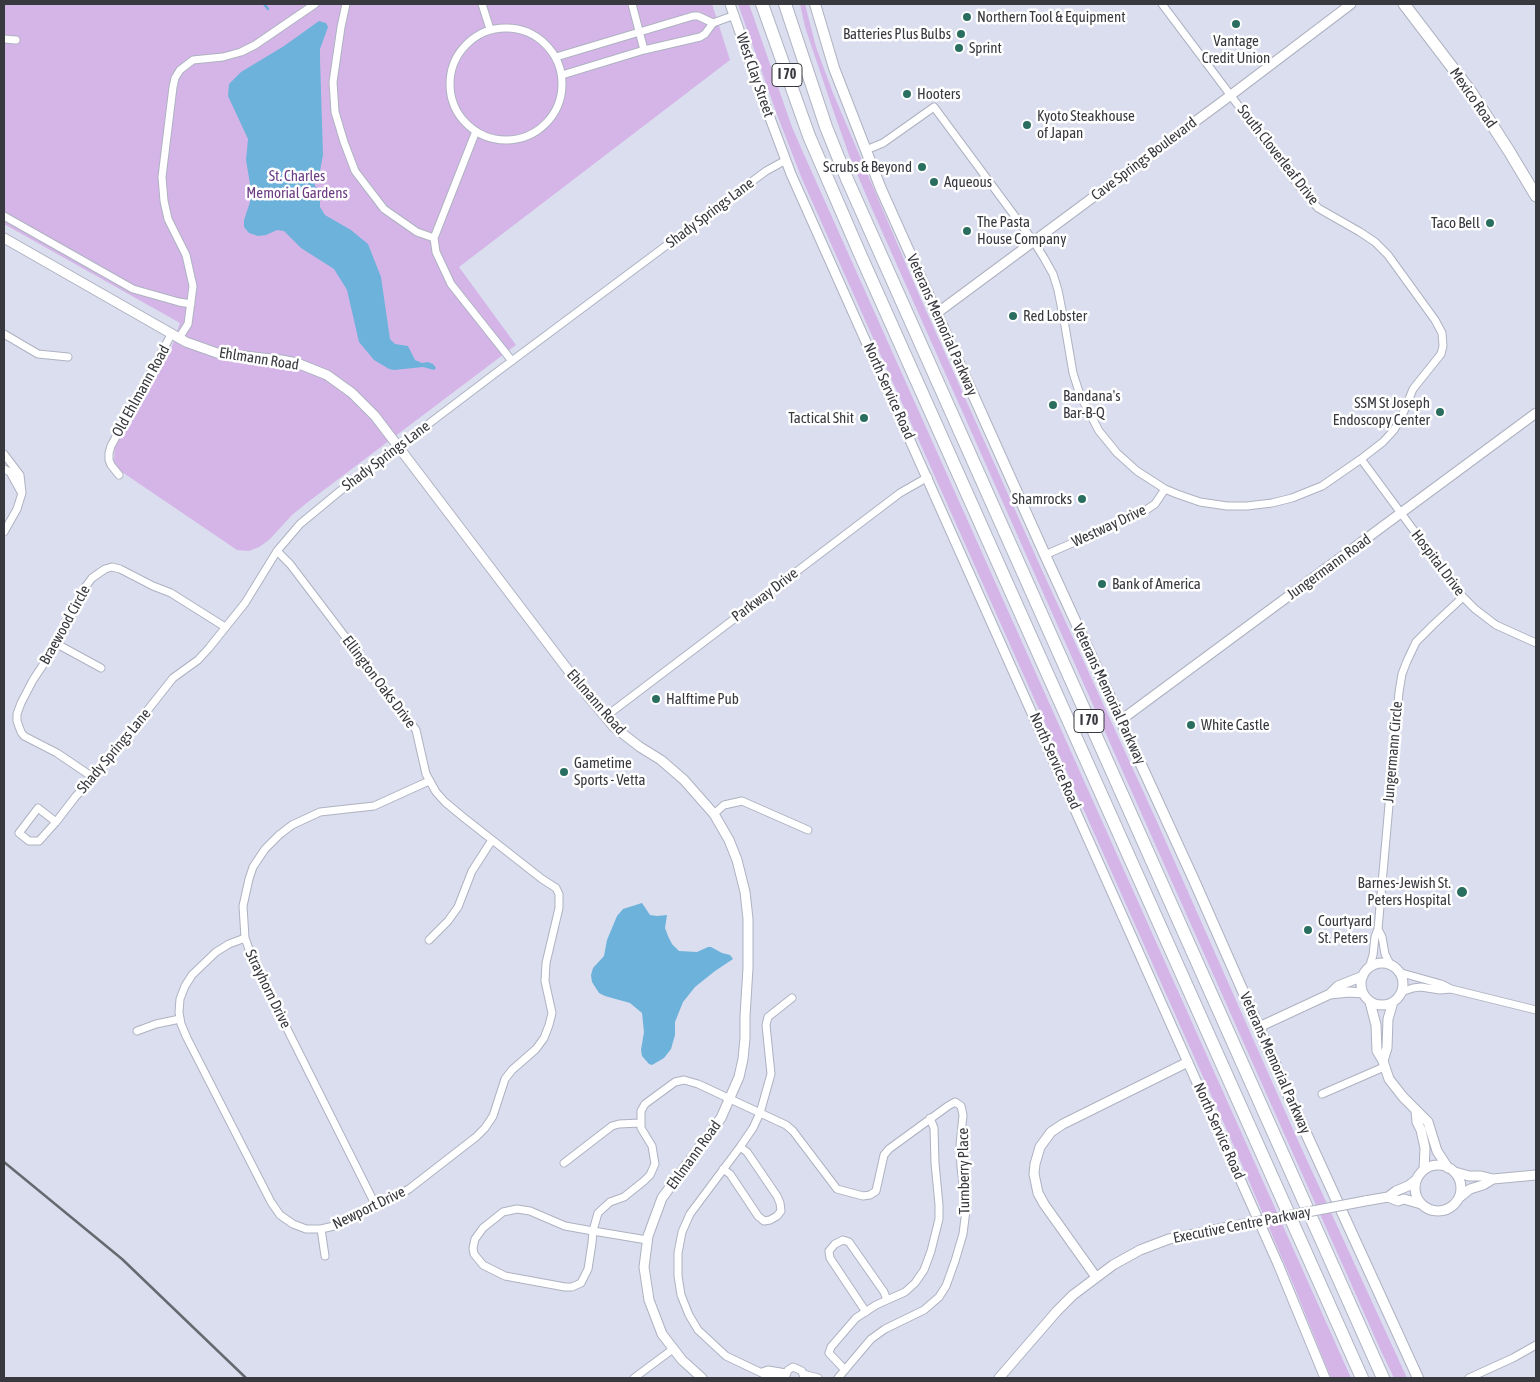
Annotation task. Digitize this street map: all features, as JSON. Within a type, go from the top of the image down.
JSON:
[{"type":"highway","name":"I 70","points":[[785,4],[826,127],[851,187],[1383,1378]]},
{"type":"highway","points":[[794,4],[796,36]]},
{"type":"highway","name":"I 70","points":[[763,7],[809,136],[860,254],[1362,1378]]},
{"type":"main road","name":"Veterans Memorial Parkway","points":[[815,4],[826,45],[881,189],[1418,1378]]},
{"type":"main road","name":"Mexico Road","points":[[1404,4],[1471,92],[1536,196]]},
{"type":"street","name":"Old Ehlmann Road","points":[[119,475],[111,466],[109,460],[110,446],[176,336],[188,324],[191,304],[192,286],[186,255],[168,219],[162,177],[172,87],[175,78],[180,70],[193,60],[223,57],[241,52],[255,45],[315,4]]},
{"type":"street","points":[[346,4],[333,82],[335,112],[352,164],[355,171],[384,209],[417,232],[434,238]]},
{"type":"street","points":[[482,4],[490,29]]},
{"type":"street","points":[[632,4],[644,50]]},
{"type":"street","name":"West Clay Street","points":[[730,4],[780,146]]},
{"type":"street","name":"South Cloverleaf Drive","points":[[866,150],[882,143],[934,107],[1034,242],[1052,274],[1058,290],[1066,326],[1073,374],[1090,416],[1099,432],[1116,453],[1137,471],[1166,489],[1208,503],[1227,506],[1258,505],[1292,498],[1310,491],[1337,476],[1361,459],[1383,442],[1394,430],[1414,389],[1441,354],[1443,346],[1442,333],[1435,320],[1388,255],[1375,242],[1318,208],[1293,178],[1162,4]]},
{"type":"street","name":"Cave Springs Boulevard","points":[[937,314],[1351,4]]},
{"type":"street","points":[[562,75],[644,50],[700,38],[713,23],[735,15]]},
{"type":"street","points":[[556,58],[693,16],[698,16],[713,23]]},
{"type":"street","points":[[505,27],[521,29],[535,35],[547,45],[556,58],[562,75],[562,91],[558,107],[549,120],[537,131],[522,138],[506,140],[491,138],[476,132],[463,121],[455,107],[450,92],[450,76],[454,60],[463,46],[475,36],[490,29],[505,27]]},
{"type":"street","points":[[4,39],[16,40]]},
{"type":"street","points":[[476,132],[434,238],[436,252],[451,284],[512,361]]},
{"type":"street","name":"North Service Road","points":[[780,146],[1278,1264],[1325,1378]]},
{"type":"street","name":"Shady Springs Lane","points":[[56,822],[38,808],[19,833],[29,841],[39,841],[56,822],[76,796],[94,778],[174,678],[198,660],[245,603],[277,551],[313,512],[766,171],[786,160]]},
{"type":"street","points":[[4,216],[138,292],[191,304]]},
{"type":"street","name":"Ehlmann Road","points":[[4,238],[200,348],[281,360],[312,368],[339,382],[364,403],[586,695],[626,737],[661,760],[684,780],[714,814],[729,840],[737,860],[745,892],[748,919],[745,1038],[739,1077],[730,1099],[711,1134],[662,1198],[647,1240],[644,1267],[649,1300],[659,1327],[673,1349],[702,1378]]},
{"type":"street","points":[[4,334],[38,354],[68,357]]},
{"type":"street","name":"Jungermann Road","points":[[1121,720],[1536,413]]},
{"type":"street","points":[[4,454],[20,475],[22,493],[17,508],[4,532]]},
{"type":"street","name":"Hospital Drive","points":[[1361,459],[1463,597],[1480,614],[1496,625],[1536,643]]},
{"type":"street","points":[[4,469],[10,472],[22,493]]},
{"type":"street","name":"Parkway Drive","points":[[605,716],[900,493],[928,477]]},
{"type":"street","name":"Westway Drive","points":[[1045,555],[1143,512],[1155,504],[1166,489]]},
{"type":"street","name":"Ellington Oaks Drive","points":[[277,551],[290,564],[416,730],[426,774],[436,792],[445,802],[492,840],[542,879],[550,883],[559,894]]},
{"type":"street","name":"Braewood Circle","points":[[94,778],[57,753],[24,736],[20,732],[17,721],[21,702],[57,644],[86,586],[98,573],[105,569],[112,567],[120,569],[153,586],[171,592],[225,627]]},
{"type":"street","name":"Jungermann Circle","points":[[1369,968],[1378,929],[1400,680],[1406,661],[1416,642],[1463,597]]},
{"type":"street","points":[[57,644],[101,668]]},
{"type":"street","name":"Strayhorn Drive","points":[[376,1206],[254,963],[245,938],[243,906],[253,867],[279,835],[292,825],[320,812],[374,806],[429,781]]},
{"type":"street","points":[[714,814],[724,805],[742,802],[808,830]]},
{"type":"street","points":[[428,940],[448,921],[458,907],[472,871],[492,840]]},
{"type":"street","name":"Newport Drive","points":[[245,938],[229,944],[216,952],[192,974],[180,999],[180,1019],[187,1038],[270,1202],[280,1215],[293,1224],[306,1229],[321,1229],[334,1226],[409,1189],[486,1128],[493,1116],[505,1079],[536,1048],[544,1038],[549,1025],[552,1013],[545,982],[546,963],[559,908],[559,894]]},
{"type":"street","name":"Jungermann Circle","points":[[1378,929],[1382,937],[1385,954],[1391,966]]},
{"type":"street","points":[[1460,1197],[1461,1184],[1437,1150],[1428,1122],[1394,1088],[1377,1051],[1376,1026],[1370,1002],[1363,993],[1361,985],[1363,976],[1369,968],[1381,964],[1391,966],[1398,972],[1441,984],[1451,989],[1536,1010]]},
{"type":"street","points":[[1384,1064],[1387,1048],[1388,1019],[1393,1002],[1401,992],[1402,981],[1398,972]]},
{"type":"street","points":[[1330,994],[1338,986],[1363,976]]},
{"type":"street","points":[[1401,992],[1421,987],[1440,990],[1451,989]]},
{"type":"street","points":[[1259,1027],[1330,994],[1363,993]]},
{"type":"street","points":[[792,998],[768,1017],[766,1025],[771,1074],[760,1113],[753,1128],[740,1147],[690,1214],[682,1232],[678,1253],[678,1276],[681,1295],[698,1330],[726,1356],[768,1376],[784,1376],[794,1367],[800,1369],[804,1376],[818,1378]]},
{"type":"street","points":[[1370,1002],[1382,1005],[1393,1002]]},
{"type":"street","points":[[137,1031],[156,1024],[180,1019]]},
{"type":"street","points":[[1096,1276],[1038,1193],[1034,1174],[1040,1147],[1051,1132],[1063,1124],[1188,1062]]},
{"type":"street","points":[[1322,1094],[1384,1064]]},
{"type":"street","name":"Turnberry Place","points":[[640,1123],[641,1111],[645,1104],[675,1082],[684,1080],[698,1084],[778,1120],[793,1131],[837,1189],[863,1196],[870,1195],[876,1191],[884,1155],[889,1149],[955,1102],[961,1106],[963,1115],[960,1145],[961,1167],[966,1210],[963,1234],[956,1261],[946,1286],[939,1297],[924,1310],[885,1329],[871,1339],[838,1378]]},
{"type":"street","points":[[1416,1111],[1417,1122],[1425,1148],[1424,1170]]},
{"type":"street","name":"Turnberry Place","points":[[845,1370],[829,1354],[830,1347],[856,1318],[905,1292],[916,1283],[924,1270],[939,1219],[934,1128],[930,1118]]},
{"type":"street","points":[[564,1163],[612,1126],[640,1123],[643,1134],[654,1152],[655,1164],[650,1175],[624,1197],[610,1202],[598,1213],[593,1231],[588,1269],[581,1283],[572,1287],[565,1287],[504,1276],[483,1265],[474,1254],[474,1244],[478,1234],[504,1212],[510,1210],[524,1209],[565,1226],[593,1231],[647,1240]]},
{"type":"street","points":[[723,1169],[730,1174],[758,1216],[764,1221],[777,1216],[780,1211],[780,1204],[777,1196],[747,1152],[740,1147]]},
{"type":"street","points":[[1493,1179],[1484,1185],[1470,1188],[1451,1208],[1441,1211],[1431,1210],[1421,1204],[1415,1190],[1417,1179],[1424,1170],[1438,1165],[1469,1176],[1482,1176],[1493,1179],[1536,1175]]},
{"type":"street","name":"Executive Centre Parkway","points":[[1388,1198],[1417,1179]]},
{"type":"street","name":"Executive Centre Parkway","points":[[999,1378],[1057,1311],[1096,1276],[1140,1250],[1192,1233],[1365,1201],[1388,1198],[1398,1201],[1404,1199],[1421,1204]]},
{"type":"street","points":[[321,1229],[324,1256]]},
{"type":"street","points":[[866,1312],[830,1258],[829,1251],[843,1240],[849,1242],[855,1249],[884,1292],[887,1300]]},
{"type":"street","points":[[1469,1378],[1536,1345]]},
{"type":"street","points":[[634,1378],[673,1349]]},
{"type":"green space","name":"St. Charles Memorial Gardens","points":[[4,4],[712,4],[730,60],[459,267],[516,345],[308,502],[292,515],[269,540],[249,551],[237,550],[122,472],[116,466],[114,460],[115,446],[159,373],[172,346],[180,323],[4,224]]},
{"type":"green space","points":[[738,4],[749,4],[792,127],[802,150],[1351,1378],[1331,1378],[1233,1144],[802,179]]},
{"type":"green space","points":[[800,4],[805,4],[816,47],[833,93],[920,297],[1154,815],[1300,1145],[1407,1378],[1394,1378],[1381,1351],[872,209],[849,155],[832,107],[805,27]]},
{"type":"water","points":[[319,21],[326,23],[328,27],[320,49],[323,155],[320,171],[313,181],[320,197],[320,207],[325,215],[351,230],[368,244],[381,277],[390,339],[395,344],[408,346],[415,360],[433,364],[436,368],[434,370],[423,367],[394,370],[374,360],[359,342],[347,290],[334,269],[301,248],[284,231],[277,230],[258,236],[249,233],[244,227],[251,190],[246,160],[248,139],[228,96],[229,84],[241,72],[284,46]]},
{"type":"water","points":[[642,903],[650,915],[667,915],[665,928],[672,944],[679,951],[697,952],[711,947],[730,955],[733,959],[695,987],[683,1002],[675,1022],[675,1035],[671,1049],[664,1058],[652,1065],[642,1056],[644,1032],[642,1013],[630,1003],[599,993],[592,982],[591,975],[593,968],[604,956],[607,940],[617,916],[623,909]]},
{"type":"waterway","points":[[264,4],[268,9]]},
{"type":"railway","points":[[4,1162],[122,1259],[246,1378]]},
{"type":"place","name":"Northern Tool & Equipment","points":[[967,17]]},
{"type":"place","name":"Vantage Credit Union","points":[[1236,24]]},
{"type":"place","name":"Batteries Plus Bulbs","points":[[961,34]]},
{"type":"place","name":"Sprint","points":[[959,48]]},
{"type":"place","name":"Hooters","points":[[907,94]]},
{"type":"place","name":"Kyoto Steakhouse of Japan","points":[[1027,125]]},
{"type":"place","name":"Scrubs & Beyond","points":[[922,167]]},
{"type":"place","name":"Aqueous","points":[[934,182]]},
{"type":"place","name":"Taco Bell","points":[[1490,223]]},
{"type":"place","name":"The Pasta House Company","points":[[967,231]]},
{"type":"place","name":"Red Lobster","points":[[1013,316]]},
{"type":"place","name":"Bandana's Bar-B-Q","points":[[1053,405]]},
{"type":"place","name":"SSM St Joseph Endoscopy Center","points":[[1440,412]]},
{"type":"place","name":"Tactical Shit","points":[[864,418]]},
{"type":"place","name":"Shamrocks","points":[[1082,499]]},
{"type":"place","name":"Bank of America","points":[[1102,584]]},
{"type":"place","name":"Halftime Pub","points":[[656,699]]},
{"type":"place","name":"White Castle","points":[[1191,725]]},
{"type":"place","name":"Gametime Sports - Vetta","points":[[564,772]]},
{"type":"place","name":"Barnes-Jewish St. Peters Hospital","points":[[1462,892]]},
{"type":"place","name":"Courtyard St. Peters","points":[[1308,930]]}]
